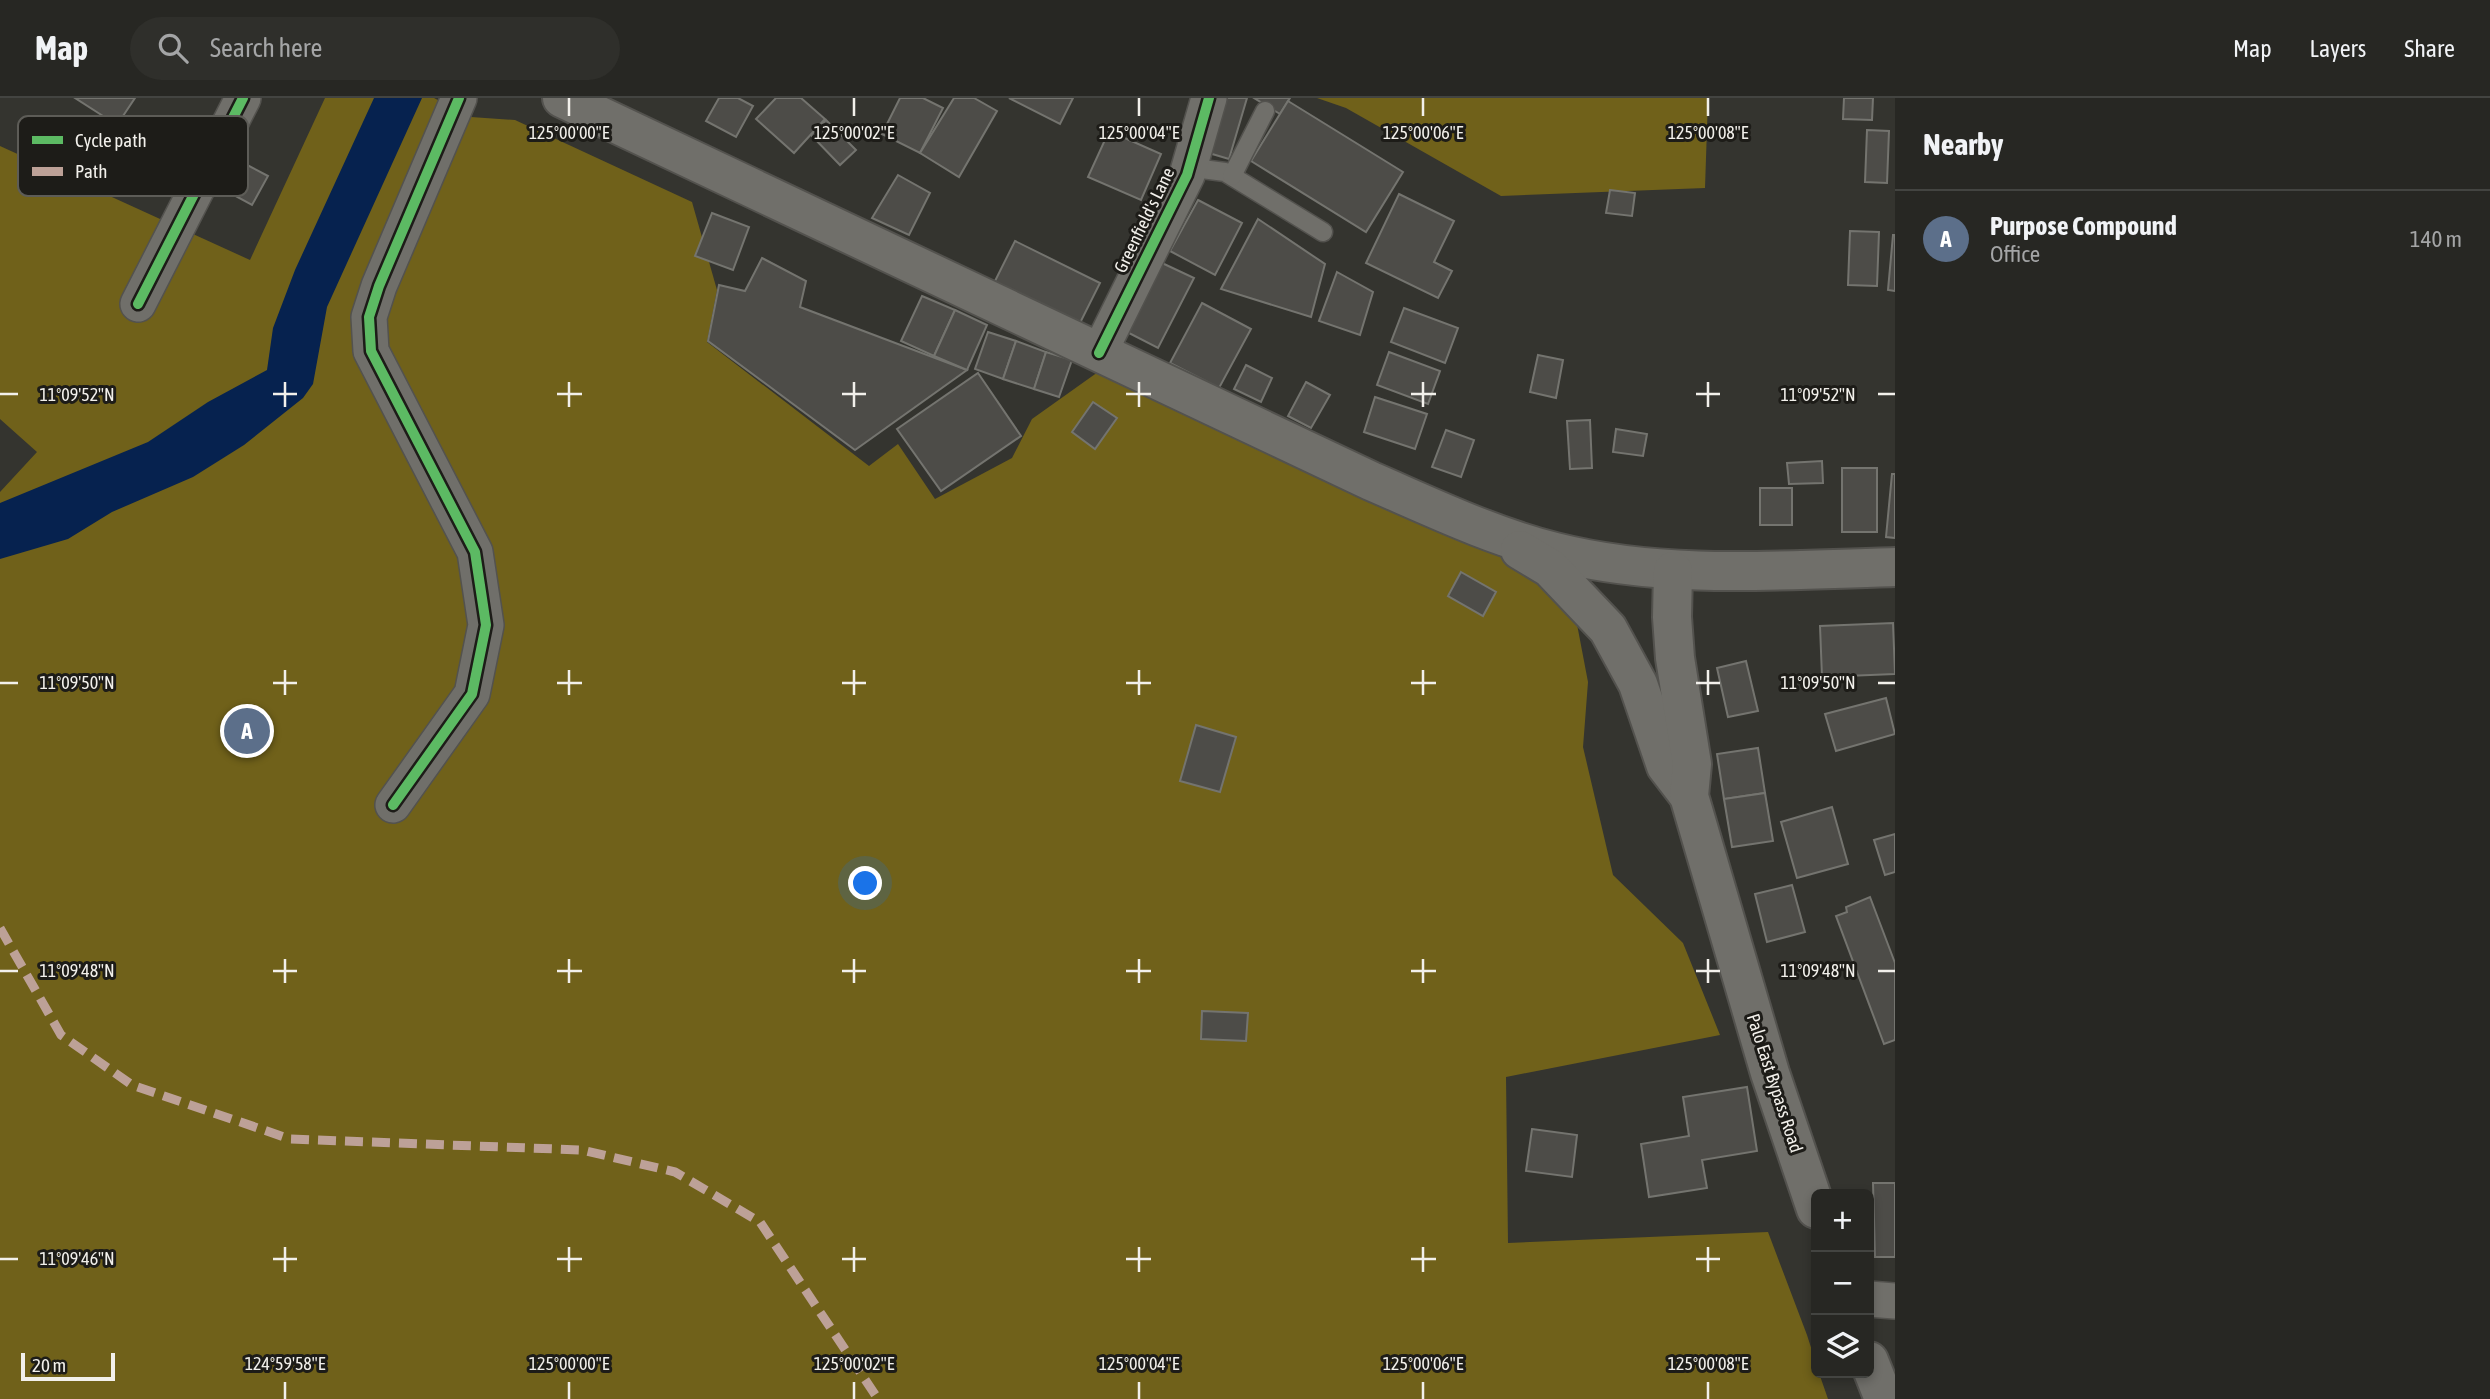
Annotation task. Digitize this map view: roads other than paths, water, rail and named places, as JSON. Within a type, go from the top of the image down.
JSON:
[{"type":"main road","points":[[562,98],[1371,481],[1491,532],[1554,552],[1673,571],[1895,566]]},
{"type":"main road","name":"Palo East Bypass Road","points":[[1491,532],[1550,568],[1608,629]]},
{"type":"main road","name":"Palo East Bypass Road","points":[[1611,563],[1593,572],[1588,580],[1591,596],[1638,684],[1667,766],[1689,796],[1770,1073],[1811,1194]]},
{"type":"main road","name":"Palo East Bypass Road","points":[[1673,571],[1675,658],[1692,764],[1689,796]]},
{"type":"main road","points":[[1874,1374],[1884,1399]]},
{"type":"street","points":[[234,116],[243,98]]},
{"type":"street","points":[[393,805],[472,694],[486,625],[475,552],[371,351],[369,317],[379,286],[459,98]]},
{"type":"street","name":"Greenfield's Lane","points":[[1099,353],[1187,175],[1209,98]]},
{"type":"street","points":[[138,304],[193,196]]},
{"type":"street","points":[[1874,1299],[1895,1301]]},
{"type":"lane","points":[[1233,176],[1265,111]]},
{"type":"lane","points":[[1187,175],[1202,169],[1225,172],[1323,232]]},
{"type":"lane","points":[[1129,290],[1139,296],[1183,215]]},
{"type":"water","points":[[374,98],[422,98],[327,307],[313,384],[303,398],[244,445],[193,477],[112,512],[68,539],[0,559],[0,503],[148,442],[208,402],[267,370],[273,328],[295,270]]},
{"type":"place","name":"Purpose Compound","points":[[247,731]]}]
